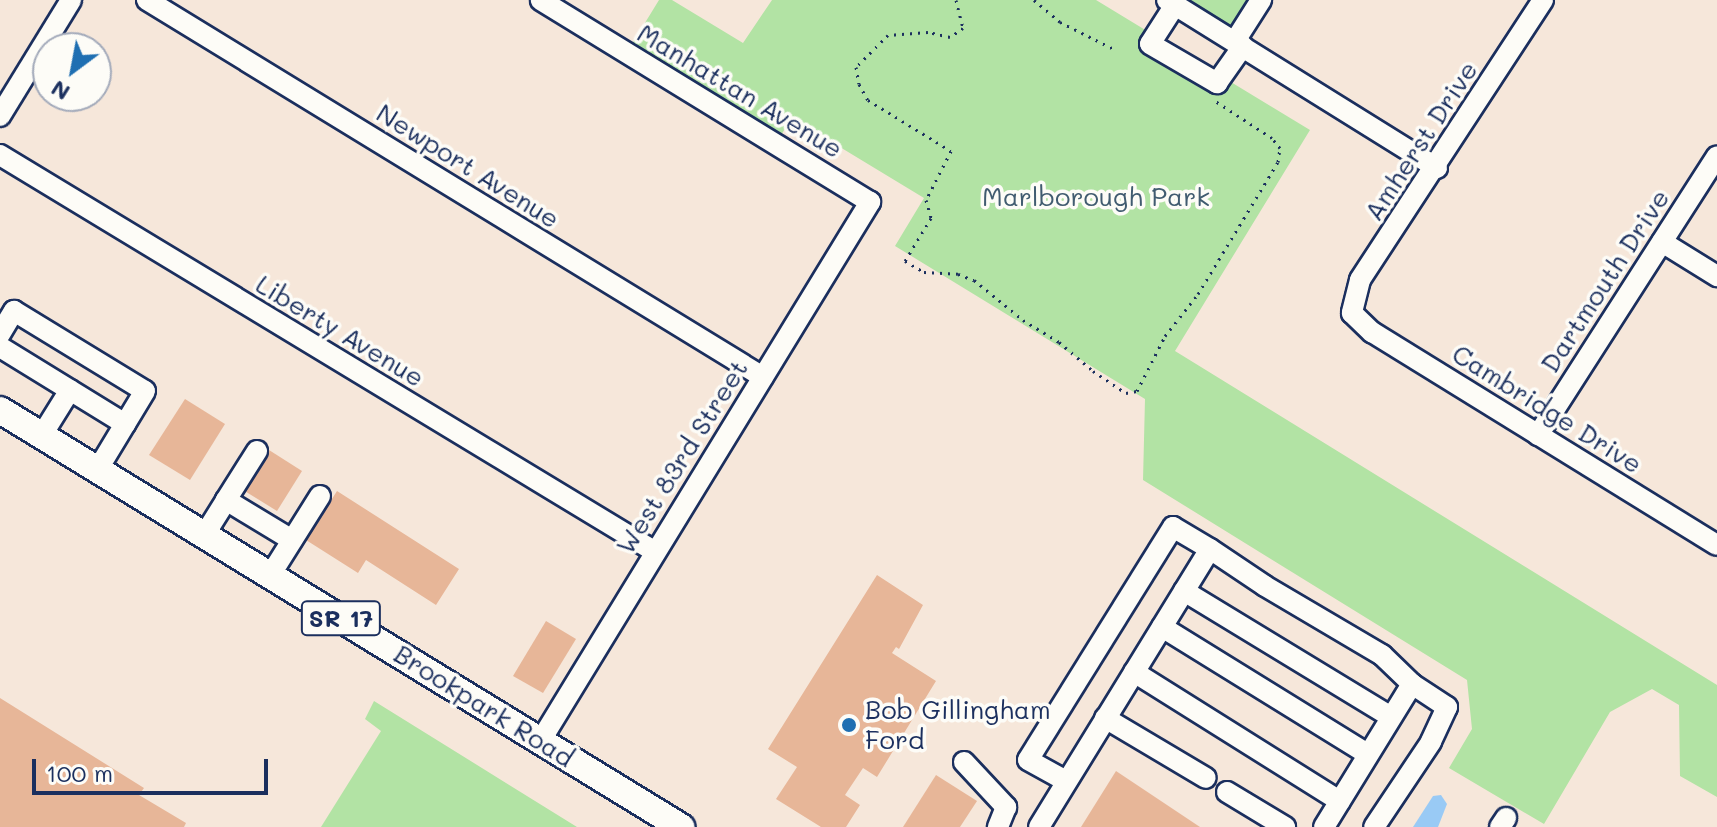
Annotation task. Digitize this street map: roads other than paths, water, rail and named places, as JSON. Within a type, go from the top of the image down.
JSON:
[{"type":"main road","name":"Brookpark Road","points":[[0,410],[681,827]]},
{"type":"street","points":[[0,116],[71,0]]},
{"type":"street","name":"Newport Avenue","points":[[147,0],[763,377]]},
{"type":"street","name":"Manhattan Avenue","points":[[541,0],[870,202]]},
{"type":"street","points":[[1261,0],[1239,44],[1217,83],[1150,44],[1171,3],[1239,44],[1437,168]]},
{"type":"street","name":"Amherst Drive","points":[[1352,313],[1360,280],[1437,168],[1543,0]]},
{"type":"street","name":"Liberty Avenue","points":[[0,155],[654,551]]},
{"type":"street","name":"Dartmouth Drive","points":[[1538,435],[1717,156]]},
{"type":"street","name":"West 83rd Street","points":[[541,740],[870,202]]},
{"type":"street","points":[[1662,242],[1717,276]]},
{"type":"street","points":[[0,334],[14,311],[145,391],[98,469]]},
{"type":"street","name":"Cambridge Drive","points":[[1352,313],[1372,332],[1717,545]]},
{"type":"street","points":[[0,347],[125,424]]},
{"type":"street","points":[[42,435],[70,390]]},
{"type":"street","points":[[205,534],[257,451]]},
{"type":"street","points":[[271,574],[320,496]]},
{"type":"street","points":[[226,500],[292,540]]},
{"type":"street","points":[[1066,781],[1028,760],[1173,527],[1382,655],[1412,684],[1447,707],[1431,742],[1374,827]]},
{"type":"street","points":[[1039,827],[1210,549]]},
{"type":"street","points":[[1184,591],[1391,717]]},
{"type":"street","points":[[1162,627],[1368,754]]},
{"type":"street","points":[[1134,672],[1340,801]]},
{"type":"street","points":[[1324,827],[1412,684]]},
{"type":"street","points":[[1105,718],[1206,778]]},
{"type":"street","points":[[964,762],[1006,807],[998,827]]},
{"type":"street","points":[[1227,792],[1285,827]]},
{"type":"water","points":[[1441,795],[1447,804],[1438,827],[1413,827],[1433,796]]},
{"type":"place","name":"Bob Gillingham Ford","points":[[849,725]]},
{"type":"park label","name":"Marlborough Park","points":[[1096,197]]}]
